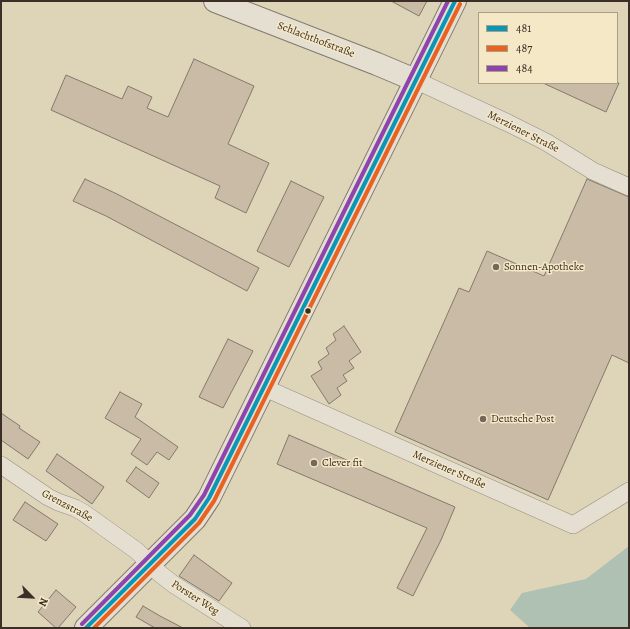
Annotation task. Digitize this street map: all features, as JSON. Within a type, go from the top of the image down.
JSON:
[{"type":"main road","name":"Schlachthofstraße","points":[[215,1],[378,64],[415,80]]},
{"type":"main road","points":[[86,628],[185,529],[206,503],[265,388],[455,1]]},
{"type":"street","name":"Merziener Straße","points":[[415,80],[508,123],[546,142],[593,171],[629,187]]},
{"type":"street","name":"Merziener Straße","points":[[265,388],[573,525],[629,491]]},
{"type":"street","name":"Grenzstraße","points":[[1,465],[48,497],[84,513],[126,542],[150,564]]},
{"type":"street","name":"Porster Weg","points":[[150,564],[173,584],[242,628]]},
{"type":"shaded area","points":[[629,546],[629,628],[530,628],[510,610],[522,593],[586,579]]},
{"type":"building","points":[[391,1],[427,1],[419,16]]},
{"type":"building","points":[[194,59],[254,86],[228,144],[269,163],[246,213],[215,198],[220,186],[51,110],[66,75],[122,99],[128,86],[152,97],[147,108],[168,117]]},
{"type":"building","points":[[619,83],[606,112],[545,84]]},
{"type":"building","points":[[85,179],[117,194],[259,268],[247,291],[106,216],[73,201]]},
{"type":"building","points":[[587,179],[629,197],[629,363],[612,355],[548,500],[395,432],[459,288],[469,292],[487,251],[544,276]]},
{"type":"building","points":[[291,181],[324,197],[289,267],[257,251]]},
{"type":"building","points":[[344,326],[361,352],[349,361],[354,368],[343,375],[347,381],[337,388],[341,395],[329,404],[311,376],[322,369],[318,362],[329,354],[326,348],[336,340],[333,334]]},
{"type":"building","points":[[228,339],[253,351],[223,408],[199,397]]},
{"type":"building","points":[[120,392],[142,404],[135,417],[178,447],[169,460],[157,452],[147,465],[131,454],[141,439],[105,418]]},
{"type":"building","points":[[1,413],[20,426],[19,428],[40,442],[28,459],[1,440]]},
{"type":"building","points":[[289,435],[455,507],[441,540],[413,596],[397,588],[427,528],[277,464]]},
{"type":"building","points":[[57,454],[104,487],[92,504],[46,471]]},
{"type":"building","points":[[136,467],[159,483],[149,498],[126,481]]},
{"type":"building","points":[[25,502],[58,524],[46,541],[13,520]]},
{"type":"building","points":[[194,555],[232,583],[219,601],[179,576]]},
{"type":"building","points":[[56,590],[76,607],[58,628],[56,628],[38,612]]},
{"type":"building","points":[[143,606],[183,628],[155,628],[136,617]]},
{"type":"transit line","name":"484","points":[[82,624],[190,515],[204,495],[448,1]]},
{"type":"transit line","name":"481","points":[[86,628],[195,519],[209,498],[455,1]]},
{"type":"transit line","name":"487","points":[[94,628],[199,523],[214,501],[460,4]]},
{"type":"place","name":"Sonnen-Apotheke","points":[[496,267]]},
{"type":"place","name":"Deutsche Post","points":[[483,419]]},
{"type":"place","name":"Clever fit","points":[[314,463]]}]
